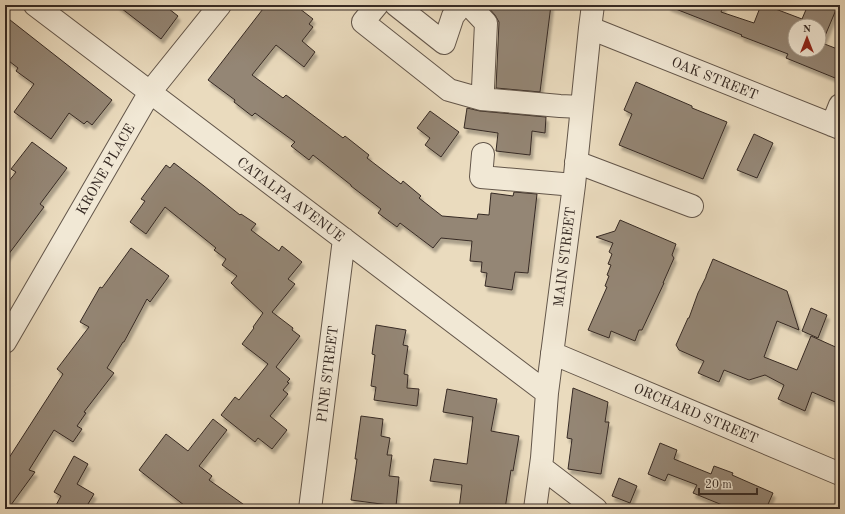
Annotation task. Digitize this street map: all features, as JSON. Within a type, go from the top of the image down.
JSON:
[{"type":"street","name":"CATALPA AVENUE","points":[[35,5],[547,393]]},
{"type":"street","name":"KRONE PLACE","points":[[5,342],[150,92],[220,5]]},
{"type":"street","points":[[377,5],[363,22],[449,90],[481,99],[582,107]]},
{"type":"street","points":[[396,5],[444,43],[453,16],[462,5]]},
{"type":"street","points":[[469,5],[486,24],[483,88],[481,99]]},
{"type":"street","name":"MAIN STREET","points":[[535,509],[541,467],[547,393],[574,185],[593,5]]},
{"type":"street","name":"OAK STREET","points":[[590,28],[836,127]]},
{"type":"street","points":[[836,127],[840,105]]},
{"type":"street","points":[[483,154],[481,177],[574,185]]},
{"type":"street","points":[[576,162],[692,206]]},
{"type":"street","name":"PINE STREET","points":[[310,509],[344,239]]},
{"type":"street","name":"ORCHARD STREET","points":[[552,353],[840,474]]},
{"type":"street","points":[[541,467],[596,509]]},
{"type":"building","points":[[117,5],[164,5],[178,16],[161,39]]},
{"type":"building","points":[[266,5],[295,5],[313,19],[309,24],[313,27],[302,41],[315,52],[304,67],[276,45],[252,75],[283,98],[286,95],[343,138],[345,136],[369,155],[367,158],[401,184],[403,181],[421,196],[419,198],[442,216],[477,219],[478,214],[489,215],[491,193],[513,196],[514,192],[537,194],[528,273],[515,272],[512,290],[485,286],[487,273],[481,272],[482,262],[470,261],[472,241],[441,238],[433,248],[400,223],[397,227],[378,213],[381,209],[313,155],[309,160],[291,146],[295,142],[255,113],[252,116],[234,102],[235,100],[208,80]]},
{"type":"building","points":[[486,5],[551,5],[540,92],[496,88],[499,22]]},
{"type":"building","points":[[668,5],[724,5],[721,12],[754,23],[761,5],[765,5],[799,18],[787,18],[787,54],[741,36],[742,35]]},
{"type":"building","points":[[808,5],[838,5],[827,31],[827,18],[802,18]]},
{"type":"building","points":[[5,16],[112,100],[92,125],[87,121],[84,124],[69,113],[51,139],[14,112],[34,84],[16,71],[18,68],[5,58]]},
{"type":"building","points":[[827,45],[840,50],[840,80],[786,58],[787,56],[787,58],[827,58]]},
{"type":"building","points":[[636,82],[692,106],[692,108],[727,122],[703,179],[619,145],[632,114],[624,110]]},
{"type":"building","points":[[467,108],[480,111],[546,117],[545,133],[532,131],[530,155],[496,151],[498,133],[464,128]]},
{"type":"building","points":[[430,111],[459,132],[441,157],[425,145],[430,138],[417,128]]},
{"type":"building","points":[[754,134],[773,143],[757,178],[737,170]]},
{"type":"building","points":[[32,142],[67,168],[40,204],[44,207],[5,259],[5,186],[16,172],[11,169]]},
{"type":"building","points":[[174,163],[240,215],[241,214],[256,224],[251,230],[279,251],[282,246],[302,262],[288,279],[295,284],[272,312],[293,328],[292,330],[300,336],[276,367],[290,379],[287,382],[289,383],[283,390],[288,394],[270,416],[287,430],[272,449],[258,438],[255,442],[221,415],[235,397],[239,400],[268,364],[242,344],[263,313],[231,283],[237,276],[222,265],[226,259],[214,250],[216,248],[165,207],[146,234],[130,222],[145,201],[141,199],[166,165],[170,168]]},
{"type":"building","points":[[620,220],[676,244],[672,255],[674,258],[664,283],[642,330],[639,330],[635,341],[611,331],[609,338],[588,330],[607,287],[605,286],[609,276],[607,275],[611,265],[608,264],[612,254],[609,252],[613,243],[596,237],[615,231]]},
{"type":"building","points":[[131,248],[169,276],[150,302],[147,299],[124,342],[107,368],[114,373],[84,412],[86,413],[77,426],[82,429],[73,442],[54,430],[29,470],[35,472],[8,509],[5,509],[5,464],[63,374],[57,369],[89,327],[80,322],[100,287],[102,288]]},
{"type":"building","points":[[713,259],[787,291],[799,330],[777,321],[764,357],[797,370],[811,336],[840,349],[840,404],[812,392],[805,411],[778,399],[784,385],[765,375],[749,380],[724,370],[719,382],[698,373],[704,361],[679,350],[676,345],[689,318]]},
{"type":"building","points":[[811,308],[827,315],[818,338],[802,331]]},
{"type":"building","points":[[376,325],[406,330],[403,345],[408,346],[404,374],[408,375],[407,388],[419,389],[417,406],[374,400],[376,387],[371,386],[375,355],[372,354]]},
{"type":"building","points":[[573,388],[608,402],[605,422],[609,422],[601,474],[568,469],[572,439],[567,438]]},
{"type":"building","points":[[447,389],[497,399],[491,431],[519,436],[513,471],[511,470],[505,509],[459,509],[462,485],[430,481],[434,459],[467,464],[473,417],[443,412]]},
{"type":"building","points":[[361,416],[383,419],[381,436],[390,438],[387,455],[392,455],[389,476],[399,477],[396,506],[351,500]]},
{"type":"building","points":[[213,419],[227,430],[199,466],[212,476],[209,480],[250,509],[189,509],[139,470],[166,434],[188,451]]},
{"type":"building","points":[[660,443],[677,450],[674,459],[711,474],[714,466],[733,473],[732,475],[773,493],[766,509],[732,509],[693,493],[697,485],[668,474],[665,481],[648,474]]},
{"type":"building","points":[[74,456],[88,464],[77,484],[94,494],[85,509],[54,509],[61,496],[54,492]]},
{"type":"building","points":[[619,478],[637,486],[630,503],[612,496]]}]
